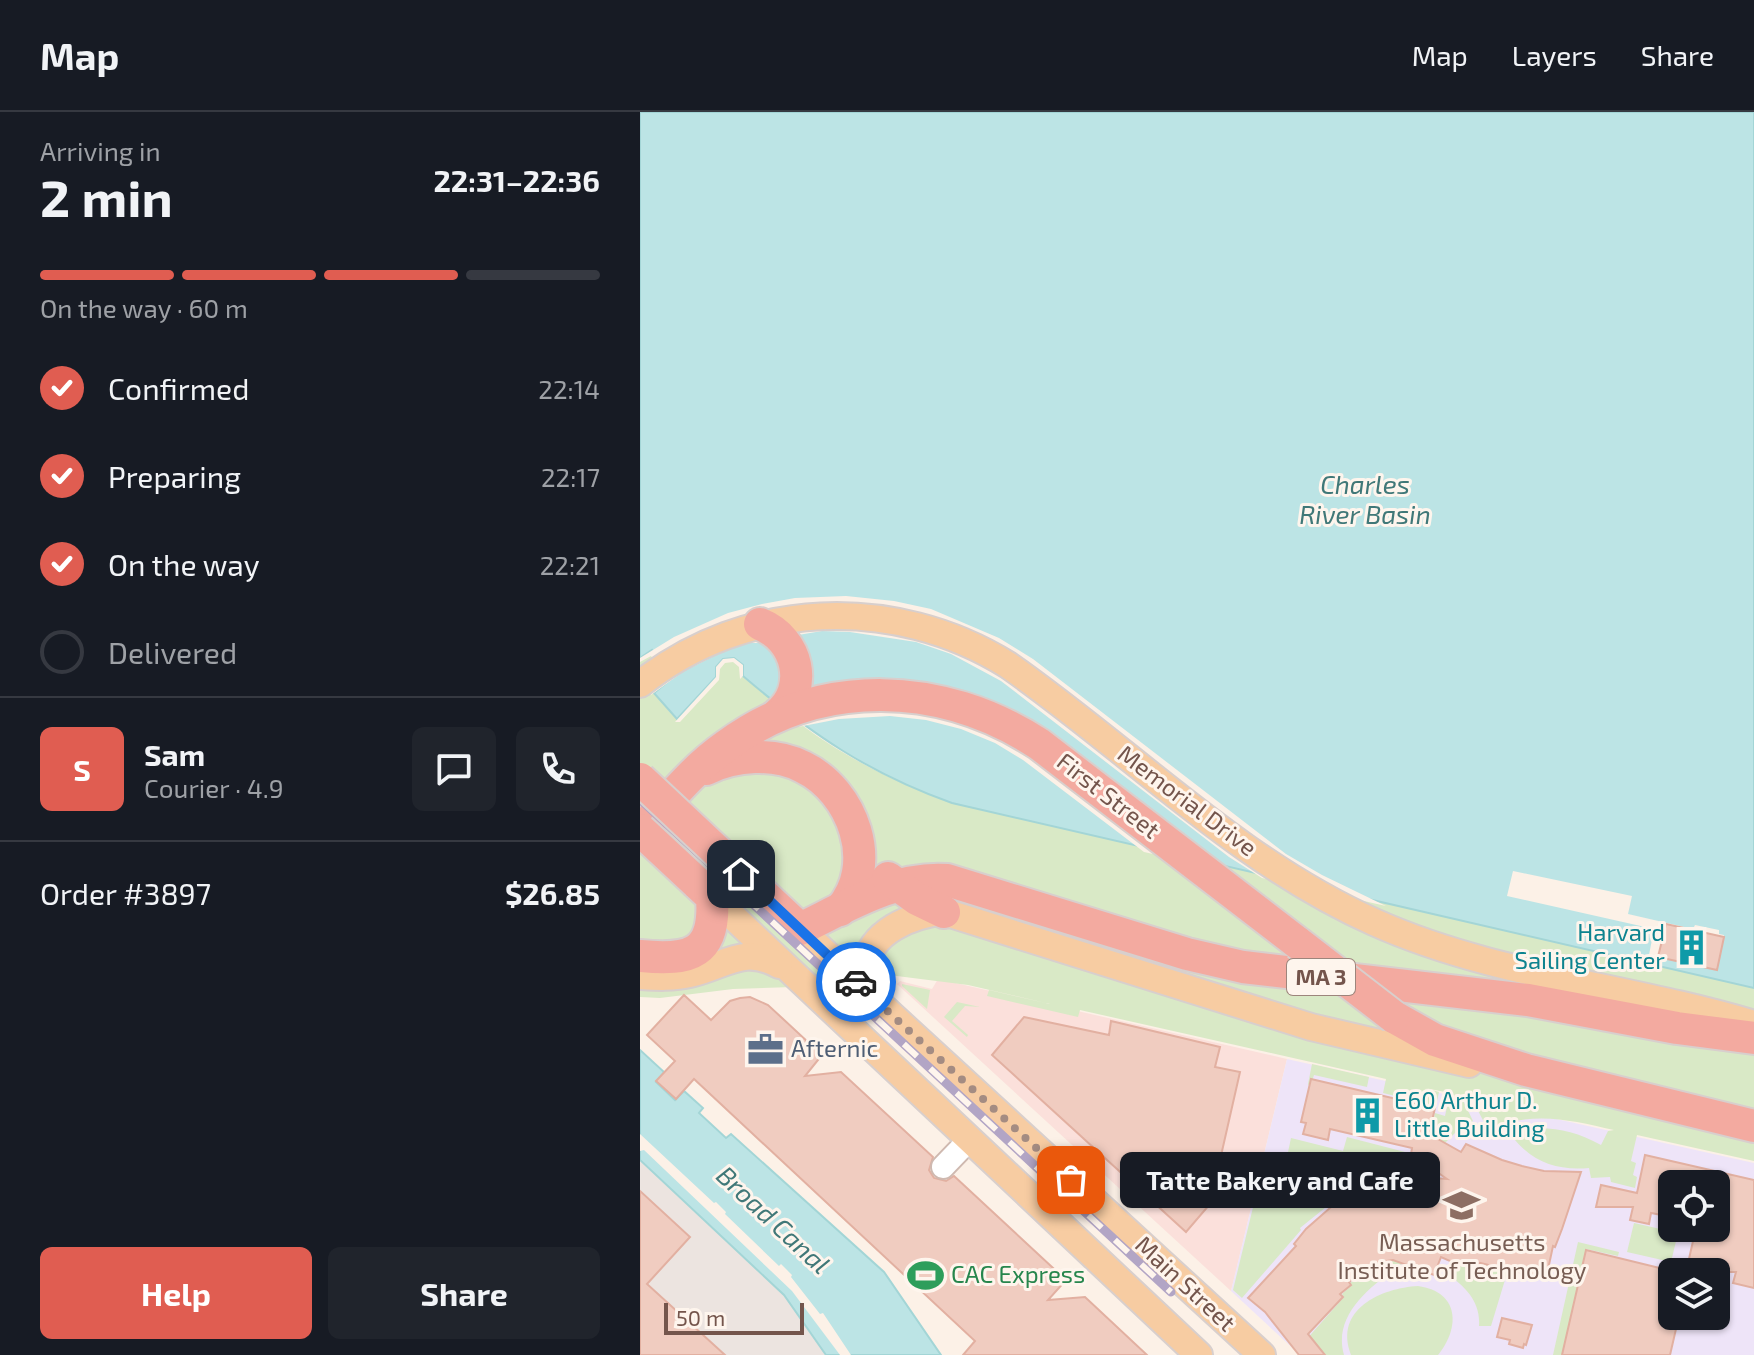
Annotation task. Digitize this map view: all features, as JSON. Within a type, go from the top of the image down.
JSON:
[{"type":"highway","points":[[760,624],[768,627],[785,643],[794,657],[794,692],[777,715]]},
{"type":"highway","name":"First Street","points":[[640,831],[687,781],[726,746],[777,715],[817,702],[875,695],[922,698],[965,707],[996,719],[1039,744],[1394,1017],[1424,1035],[1456,1048],[1563,1080]]},
{"type":"highway","points":[[687,781],[711,767],[736,759],[776,759],[798,765],[819,777],[836,793],[852,819],[859,846],[856,882],[849,898],[851,901]]},
{"type":"highway","name":"Main Street","points":[[640,779],[800,929]]},
{"type":"highway","name":"MA 3","points":[[640,831],[705,890]]},
{"type":"highway","points":[[859,846],[873,865],[898,885],[917,899],[944,912]]},
{"type":"highway","name":"MA 3","points":[[800,929],[851,901],[898,885],[926,880],[953,882],[1178,952],[1243,967],[1528,1000],[1677,1028],[1754,1038]]},
{"type":"highway","points":[[640,956],[673,956],[698,950],[712,930],[705,890]]},
{"type":"highway","name":"MA 3","points":[[1563,1080],[1754,1126]]},
{"type":"main road","name":"Memorial Drive","points":[[640,684],[697,648],[760,624],[811,616],[863,616],[914,624],[976,647],[1022,675],[1257,855],[1323,896],[1374,922],[1441,948],[1522,970],[1696,1008],[1754,1024]]},
{"type":"main road","name":"Main Street","points":[[705,890],[1186,1351]]},
{"type":"main road","points":[[875,1000],[866,967],[878,941],[908,920],[944,912],[1330,1032],[1460,1062],[1563,1080]]},
{"type":"main road","name":"Main Street","points":[[800,929],[1262,1355]]},
{"type":"main road","points":[[640,976],[690,974],[748,955],[763,957],[788,970]]},
{"type":"lane","points":[[943,1167],[969,1140]]},
{"type":"shaded area","points":[[938,979],[1287,1059],[1231,1291],[897,984],[900,981],[932,989]]},
{"type":"shaded area","name":"Massachusetts Institute of Technology","points":[[1287,1059],[1754,1163],[1754,1355],[1300,1355],[1231,1291]]},
{"type":"shaded area","points":[[640,1159],[784,1295],[826,1355],[640,1355]]},
{"type":"green space","points":[[652,650],[671,680],[654,693],[670,712],[716,667],[734,658],[783,709],[828,743],[888,777],[952,803],[1754,988],[1754,1161],[1637,1135],[1631,1161],[1636,1163],[1633,1175],[1637,1177],[1635,1188],[1611,1182],[1610,1177],[1591,1178],[1589,1168],[1566,1168],[1546,1163],[1527,1152],[1505,1132],[1554,1129],[1578,1134],[1601,1145],[1608,1131],[1614,1130],[1566,1120],[1536,1119],[1520,1120],[1488,1130],[1472,1099],[1494,1103],[1461,1096],[1473,1121],[1460,1128],[1439,1149],[1428,1146],[1435,1113],[1445,1116],[1450,1093],[1425,1088],[1439,1092],[1436,1106],[1383,1093],[1386,1079],[1080,1010],[1078,1017],[987,996],[989,990],[1050,1004],[968,985],[889,975],[824,986],[733,989],[660,998],[640,997],[640,658]]},
{"type":"green space","points":[[902,986],[930,990],[927,1009]]},
{"type":"green space","points":[[957,1002],[980,1007],[965,1006],[952,1021],[967,1037],[944,1017]]},
{"type":"green space","points":[[1312,1064],[1369,1077],[1367,1087],[1314,1075],[1310,1087]]},
{"type":"green space","points":[[1347,1137],[1405,1152],[1354,1189],[1351,1187],[1300,1228],[1242,1298],[1233,1290],[1263,1166],[1284,1171],[1291,1138],[1343,1151]]},
{"type":"green space","points":[[1634,1223],[1658,1228],[1658,1242],[1676,1242],[1672,1258],[1658,1259],[1627,1252]]},
{"type":"green space","points":[[1578,1242],[1619,1252],[1618,1256],[1586,1249],[1562,1355],[1553,1355]]},
{"type":"green space","points":[[1388,1252],[1403,1263],[1368,1290],[1350,1313],[1342,1340],[1344,1355],[1321,1355],[1318,1346],[1297,1350],[1344,1297],[1342,1294],[1352,1285],[1350,1283]]},
{"type":"green space","points":[[1461,1260],[1508,1270],[1491,1326],[1479,1326],[1474,1302],[1460,1284],[1447,1274],[1450,1265],[1458,1268]]},
{"type":"green space","points":[[1418,1286],[1442,1296],[1449,1303],[1452,1313],[1450,1334],[1438,1355],[1351,1355],[1347,1339],[1355,1313],[1364,1304],[1390,1291]]},
{"type":"water","name":"Charles River Basin","points":[[640,112],[1754,112],[1754,988],[952,803],[893,779],[817,734],[743,676],[743,665],[734,658],[723,659],[716,667],[716,677],[677,719],[654,693],[671,679],[652,650],[640,658]]},
{"type":"water","name":"Broad Canal","points":[[640,1050],[664,1072],[656,1082],[675,1100],[684,1091],[703,1108],[699,1113],[726,1138],[731,1134],[884,1272],[941,1355],[826,1355],[784,1295],[640,1160]]},
{"type":"pier","points":[[846,596],[931,609],[999,638],[1033,659],[1286,854],[1386,906],[1262,878],[1229,857],[1001,681],[951,654],[916,642],[850,632],[822,631],[798,635],[810,687],[835,683],[918,682],[972,694],[1011,710],[1225,870],[1144,852],[1023,760],[995,743],[961,729],[926,720],[890,716],[839,719],[798,727],[785,717],[778,697],[785,665],[763,643],[745,643],[714,656],[684,671],[651,695],[650,692],[666,679],[651,656],[640,662],[640,658],[674,637],[728,613],[762,604],[795,598]]},
{"type":"pier","points":[[734,658],[743,665],[743,676],[740,679],[739,667],[733,662],[725,663],[720,669],[719,680],[680,722],[675,722],[716,677],[716,667],[723,659]]},
{"type":"pier","points":[[1513,871],[1632,896],[1628,914],[1693,929],[1695,925],[1719,930],[1719,934],[1724,935],[1717,970],[1649,955],[1654,929],[1507,896]]},
{"type":"pier","points":[[640,1134],[792,1275],[851,1355],[840,1355],[792,1291],[644,1150],[640,1151]]},
{"type":"building","name":"Harvard Sailing Center","points":[[1666,924],[1724,937],[1717,970],[1658,957]]},
{"type":"building","points":[[684,995],[711,1020],[730,1001],[740,998],[750,997],[768,1005],[822,1055],[805,1076],[841,1072],[933,1157],[929,1170],[934,1178],[946,1181],[954,1176],[1066,1280],[1048,1300],[1085,1297],[1147,1355],[963,1355],[975,1341],[694,1079],[676,1099],[656,1081],[675,1061],[647,1035]]},
{"type":"building","points":[[1024,1017],[1109,1035],[1111,1021],[1220,1047],[1215,1067],[1240,1072],[1210,1204],[1186,1232],[992,1055]]},
{"type":"building","points":[[1311,1079],[1435,1108],[1429,1134],[1461,1152],[1466,1144],[1522,1166],[1544,1171],[1581,1172],[1562,1229],[1553,1246],[1546,1279],[1480,1263],[1477,1267],[1460,1262],[1459,1265],[1441,1257],[1434,1275],[1393,1260],[1373,1263],[1349,1282],[1351,1285],[1340,1294],[1343,1297],[1308,1334],[1325,1355],[1299,1355],[1265,1312],[1248,1298],[1296,1246],[1294,1244],[1306,1229],[1347,1193],[1352,1198],[1379,1174],[1447,1179],[1411,1154],[1412,1148],[1330,1129],[1328,1140],[1303,1134],[1306,1123],[1301,1122]]},
{"type":"building","points":[[1645,1155],[1710,1170],[1658,1170],[1658,1214],[1651,1213],[1649,1224],[1630,1220],[1633,1207],[1596,1207],[1601,1185],[1637,1193]]},
{"type":"building","points":[[1730,1174],[1754,1180],[1754,1288],[1733,1283],[1736,1272],[1730,1272],[1730,1258],[1689,1258],[1693,1242],[1730,1242]]},
{"type":"building","points":[[640,1191],[690,1237],[647,1284],[725,1355],[640,1355]]},
{"type":"building","points":[[1586,1250],[1658,1268],[1658,1330],[1676,1330],[1670,1355],[1562,1355]]},
{"type":"building","points":[[1502,1318],[1532,1325],[1523,1348],[1497,1337]]},
{"type":"railway","points":[[640,799],[1171,1292]]},
{"type":"way so far","points":[[856,982],[1071,1180]]},
{"type":"place","name":"Harvard Sailing Center","points":[[1691,947]]},
{"type":"place","name":"Afternic","points":[[765,1049]]},
{"type":"place","name":"E60 Arthur D. Little Building","points":[[1368,1115]]},
{"type":"place","name":"Tatte Bakery and Cafe","points":[[1071,1180]]},
{"type":"place","name":"Massachusetts Institute of Technology","points":[[1462,1206]]},
{"type":"place","name":"CAC Express","points":[[925,1275]]},
{"type":"route","points":[[741,874],[856,982]]}]
